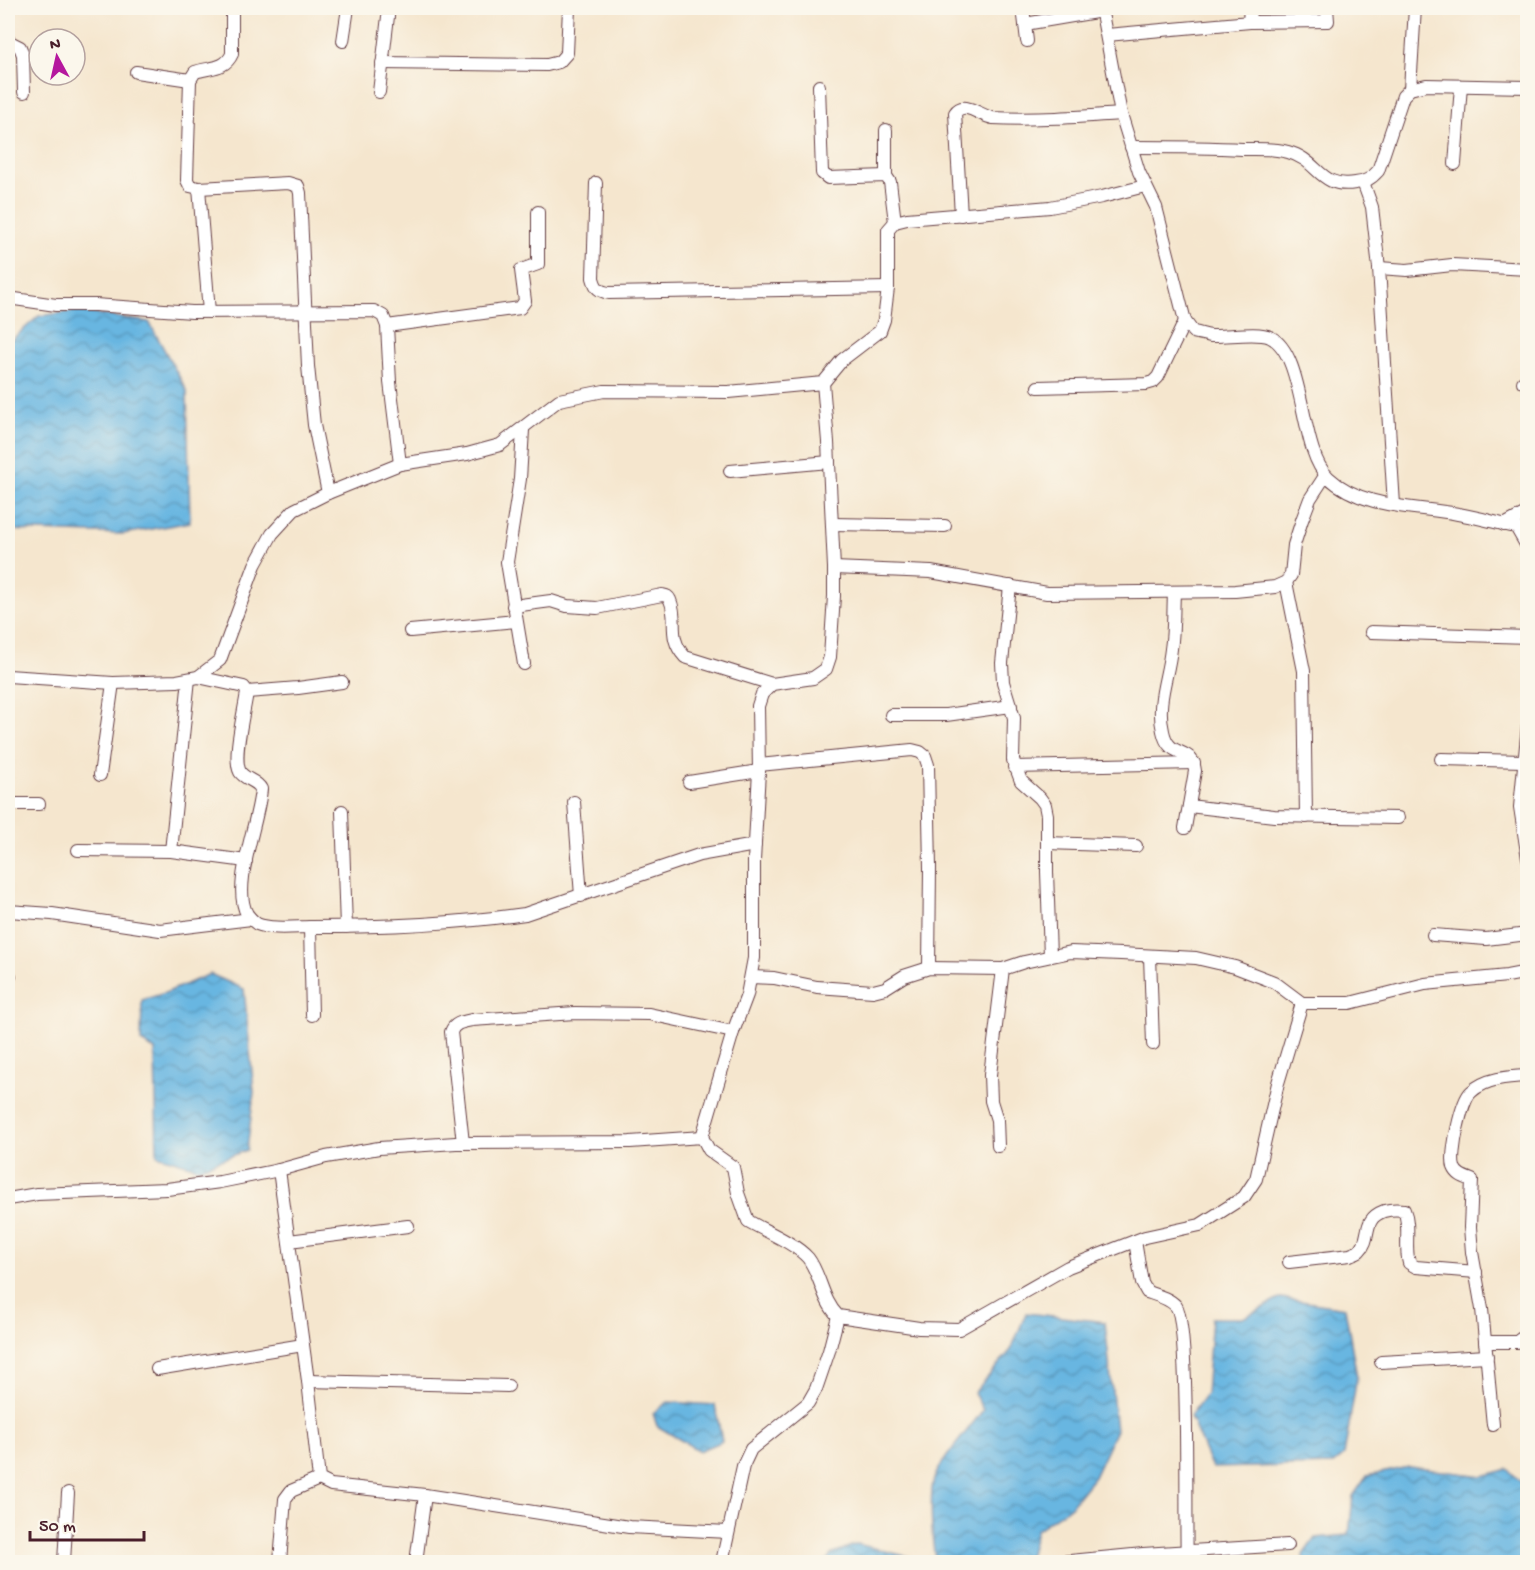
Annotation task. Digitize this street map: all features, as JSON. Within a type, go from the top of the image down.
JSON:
[{"type":"street","points":[[232,8],[232,54],[229,60],[224,66],[195,72],[190,80],[187,180],[190,186],[199,188],[288,183],[298,186],[314,425],[328,493]]},
{"type":"street","points":[[343,41],[348,8]]},
{"type":"street","points":[[379,92],[389,8]]},
{"type":"street","points":[[382,63],[547,65],[559,62],[567,53],[569,8]]},
{"type":"street","points":[[1023,8],[1027,41]]},
{"type":"street","points":[[1249,8],[1250,22]]},
{"type":"street","points":[[1107,35],[1250,22],[1328,21],[1327,8]]},
{"type":"street","points":[[1131,147],[1208,147],[1286,152],[1308,160],[1333,183],[1344,185],[1372,178],[1378,171],[1403,96],[1410,88],[1415,8]]},
{"type":"street","points":[[1025,24],[1102,9],[1121,114],[1145,186],[1156,207],[1185,321],[1193,332],[1211,336],[1267,336],[1277,341],[1286,352],[1315,454],[1325,476],[1339,487],[1361,497],[1516,527],[1527,548]]},
{"type":"street","points":[[8,41],[20,46],[23,55],[24,92]]},
{"type":"street","points":[[136,72],[190,80]]},
{"type":"street","points":[[1410,88],[1426,85],[1527,87]]},
{"type":"street","points":[[819,86],[821,167],[824,176],[828,178],[886,176]]},
{"type":"street","points":[[1455,164],[1461,86]]},
{"type":"street","points":[[961,216],[955,113],[957,109],[969,108],[990,118],[1072,118],[1121,114]]},
{"type":"street","points":[[886,130],[886,176],[890,182],[895,222]]},
{"type":"street","points":[[1363,182],[1372,207],[1379,268],[1394,505]]},
{"type":"street","points":[[596,183],[593,278],[595,287],[600,291],[609,293],[888,288]]},
{"type":"street","points":[[513,606],[551,601],[567,606],[597,608],[663,595],[671,601],[674,638],[678,650],[685,657],[772,684],[813,678],[829,664],[834,596],[829,462],[823,383],[842,360],[880,331],[885,320],[888,288],[888,230],[895,222],[907,219],[1050,207],[1145,186]]},
{"type":"street","points":[[199,188],[209,312]]},
{"type":"street","points":[[387,326],[520,308],[525,301],[521,270],[538,264],[538,212]]},
{"type":"street","points":[[1379,268],[1407,270],[1452,265],[1527,269]]},
{"type":"street","points":[[8,298],[56,304],[209,312],[374,310],[383,316],[387,326],[390,382],[400,464]]},
{"type":"street","points":[[1038,387],[1153,382],[1158,377],[1185,321]]},
{"type":"street","points":[[171,851],[193,678],[220,660],[255,565],[272,534],[294,510],[328,493],[400,464],[489,449],[500,445],[523,430],[559,400],[604,391],[728,392],[823,383]]},
{"type":"street","points":[[523,430],[520,479],[507,562],[524,664]]},
{"type":"street","points":[[730,471],[829,462]]},
{"type":"street","points":[[834,568],[931,572],[1047,593],[1174,593],[1275,587],[1286,582],[1291,575],[1294,545],[1302,520],[1310,499],[1325,476]]},
{"type":"street","points":[[1504,525],[1527,512]]},
{"type":"street","points":[[832,524],[945,526]]},
{"type":"street","points":[[1286,582],[1304,670],[1306,817]]},
{"type":"street","points":[[1010,586],[1002,663],[1003,682],[1014,718],[1014,766],[1021,781],[1045,805],[1047,815],[1050,956]]},
{"type":"street","points":[[1174,593],[1171,650],[1160,717],[1165,742],[1170,748],[1191,758],[1194,764],[1195,771],[1185,828]]},
{"type":"street","points":[[410,631],[516,621]]},
{"type":"street","points":[[1371,632],[1527,637]]},
{"type":"street","points":[[8,676],[113,683],[193,678],[244,687],[247,692],[238,750],[238,769],[242,775],[259,785],[261,789],[246,861],[242,895],[244,905],[256,924],[277,927],[345,927],[498,918],[525,914],[699,855],[755,845]]},
{"type":"street","points":[[247,692],[342,682]]},
{"type":"street","points":[[100,775],[113,683]]},
{"type":"street","points":[[772,684],[762,693],[758,706],[759,768],[755,845],[754,958],[747,995],[733,1032],[702,1137],[709,1150],[734,1167],[738,1193],[748,1221],[797,1248],[808,1259],[830,1308],[838,1316],[920,1328],[959,1329],[1068,1267],[1135,1241],[1200,1225],[1244,1197],[1252,1188],[1261,1158],[1278,1083],[1302,1003]]},
{"type":"street","points":[[891,715],[946,715],[1011,706]]},
{"type":"street","points":[[1527,727],[1520,807],[1526,836],[1527,859]]},
{"type":"street","points":[[689,782],[759,768],[912,750],[920,752],[925,756],[928,765],[929,968]]},
{"type":"street","points":[[1441,759],[1524,761]]},
{"type":"street","points":[[1014,766],[1194,764]]},
{"type":"street","points":[[574,802],[581,896]]},
{"type":"street","points":[[8,804],[39,804]]},
{"type":"street","points":[[1189,806],[1250,814],[1398,818]]},
{"type":"street","points":[[342,811],[345,927]]},
{"type":"street","points":[[1047,843],[1136,846]]},
{"type":"street","points":[[78,850],[171,851],[246,861]]},
{"type":"street","points":[[8,911],[160,930],[251,919]]},
{"type":"street","points":[[310,927],[312,1016]]},
{"type":"street","points":[[1432,935],[1486,939],[1527,934]]},
{"type":"street","points":[[751,977],[774,978],[817,987],[873,991],[885,988],[904,976],[929,968],[1002,969],[1071,952],[1196,958],[1234,967],[1274,982],[1302,1003],[1350,1003],[1425,984],[1527,972]]},
{"type":"street","points":[[1150,956],[1153,1044]]},
{"type":"street","points":[[998,1146],[997,1120],[991,1101],[990,1075],[1002,969]]},
{"type":"street","points":[[462,1143],[451,1032],[458,1023],[575,1013],[649,1014],[733,1032]]},
{"type":"street","points":[[1493,1425],[1482,1310],[1470,1227],[1472,1180],[1459,1175],[1454,1168],[1453,1161],[1458,1123],[1465,1098],[1491,1080],[1527,1076]]},
{"type":"street","points":[[8,1199],[37,1194],[167,1189],[220,1182],[279,1170],[326,1157],[379,1148],[462,1143],[630,1142],[702,1137]]},
{"type":"street","points":[[279,1170],[319,1479]]},
{"type":"street","points":[[1289,1262],[1350,1255],[1359,1251],[1370,1220],[1376,1215],[1397,1209],[1404,1210],[1407,1216],[1406,1254],[1409,1263],[1416,1267],[1476,1272]]},
{"type":"street","points":[[289,1241],[408,1226]]},
{"type":"street","points":[[1135,1241],[1142,1283],[1147,1292],[1175,1305],[1180,1318],[1184,1364],[1187,1557]]},
{"type":"street","points":[[722,1563],[743,1466],[751,1449],[808,1403],[816,1389],[838,1316]]},
{"type":"street","points":[[1485,1342],[1517,1342],[1527,1333]]},
{"type":"street","points":[[157,1369],[303,1345]]},
{"type":"street","points":[[1382,1362],[1486,1356]]},
{"type":"street","points":[[308,1381],[508,1386]]},
{"type":"street","points":[[280,1563],[285,1499],[291,1491],[319,1479],[331,1485],[425,1495],[629,1527],[728,1532]]},
{"type":"street","points":[[64,1563],[68,1493]]},
{"type":"street","points":[[416,1563],[425,1495]]},
{"type":"street","points":[[1060,1563],[1187,1557],[1288,1545]]},
{"type":"water","points":[[76,311],[149,322],[187,391],[190,522],[123,534],[8,530],[8,343],[39,316]]},
{"type":"water","points":[[210,974],[244,989],[254,1092],[247,1150],[199,1168],[157,1155],[155,1050],[141,1042],[142,1000]]},
{"type":"water","points":[[1281,1298],[1345,1308],[1357,1377],[1344,1455],[1332,1465],[1212,1468],[1190,1416],[1206,1394],[1212,1318],[1243,1318]]},
{"type":"water","points":[[1026,1313],[1105,1322],[1116,1430],[1094,1477],[1070,1507],[1036,1530],[1029,1558],[1022,1562],[936,1562],[932,1520],[934,1479],[949,1454],[983,1410],[974,1393],[1011,1350]]},
{"type":"water","points":[[668,1402],[715,1405],[722,1441],[699,1451],[657,1426],[653,1413]]},
{"type":"water","points":[[1409,1467],[1483,1476],[1508,1469],[1527,1488],[1527,1562],[1304,1562],[1303,1555],[1315,1538],[1349,1535],[1353,1496],[1367,1476]]},
{"type":"water","points":[[857,1544],[909,1557],[912,1562],[826,1562],[831,1554]]}]
